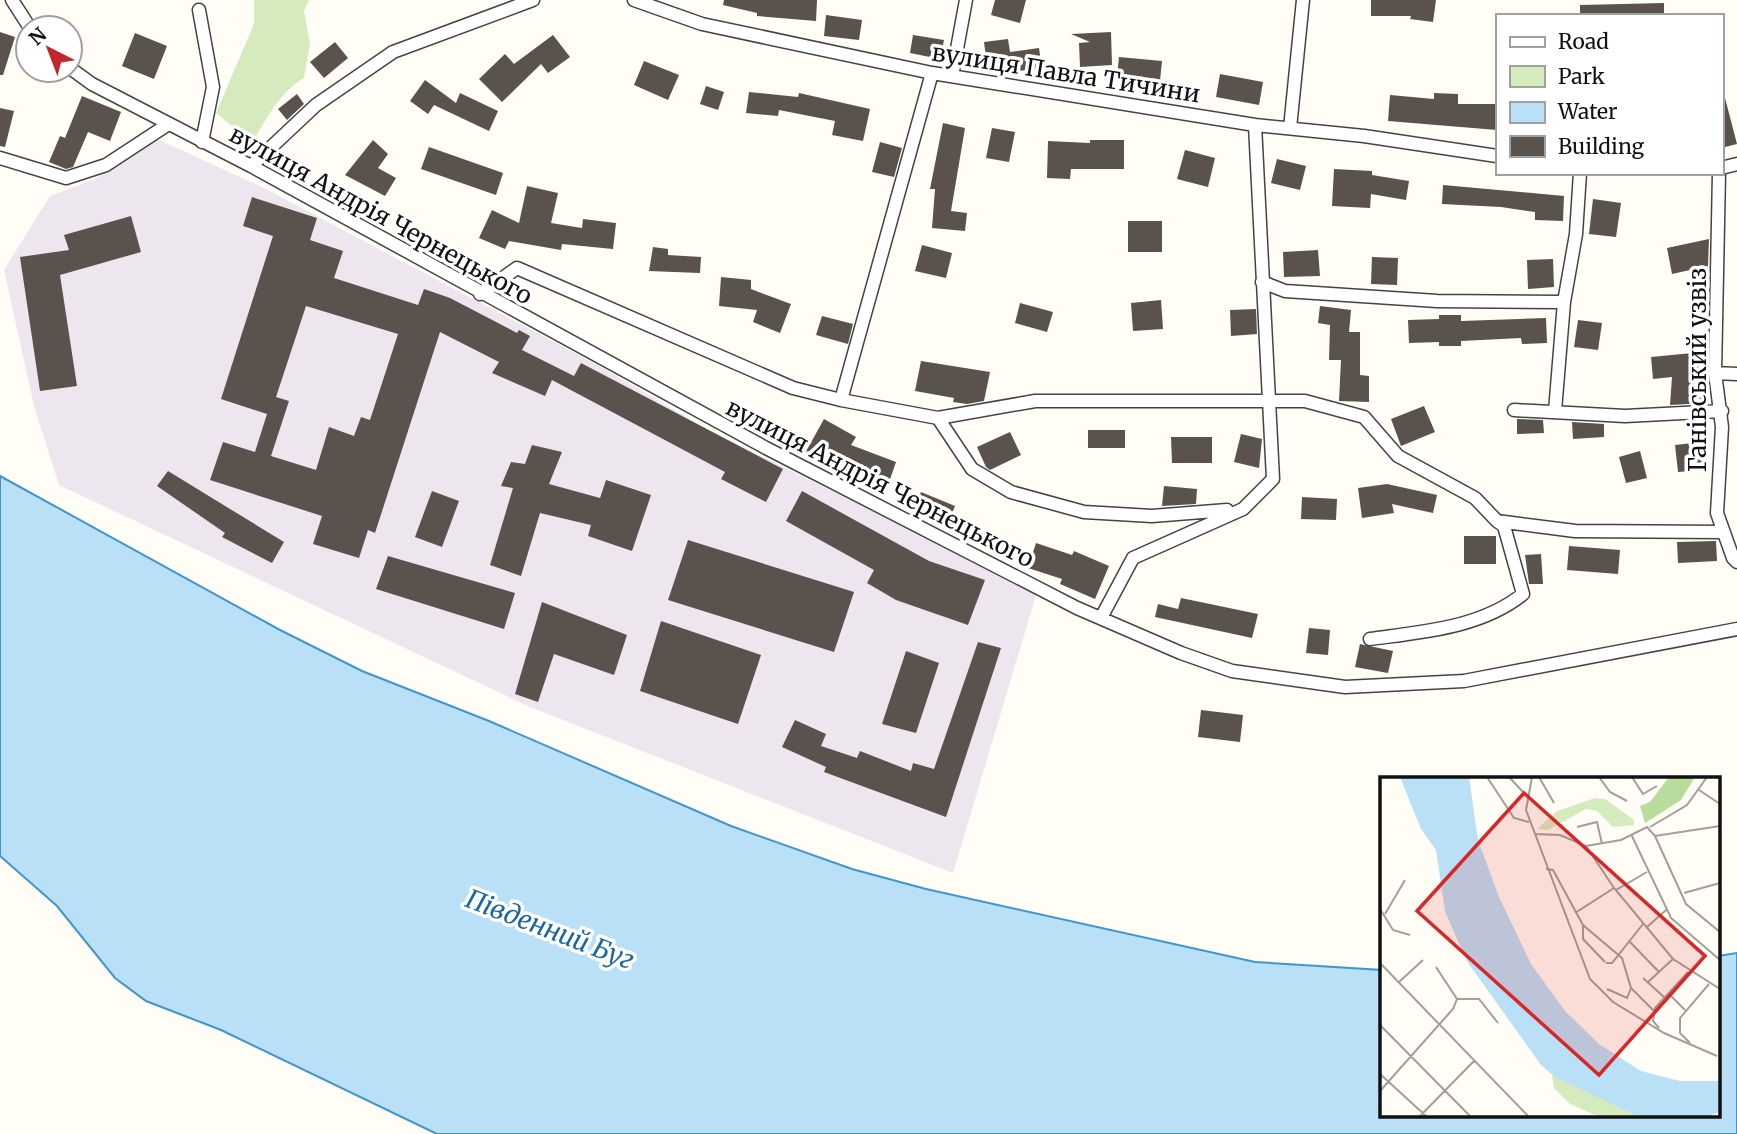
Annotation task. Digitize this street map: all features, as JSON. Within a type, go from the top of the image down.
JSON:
[{"type":"street","points":[[251,166],[316,105],[393,52],[533,0]]},
{"type":"street","name":"вулиця Павла Тичини","points":[[634,0],[702,24],[932,73],[1255,125],[1496,156]]},
{"type":"street","points":[[951,76],[966,0]]},
{"type":"street","points":[[1290,128],[1303,0]]},
{"type":"street","points":[[199,10],[213,87],[202,142]]},
{"type":"street","points":[[841,400],[932,73]]},
{"type":"street","name":"вулиця Андрія Чернецького","points":[[84,78],[167,125],[251,166],[480,294],[779,455],[1077,608],[1102,616],[1181,653],[1232,671],[1345,687],[1464,681],[1737,629]]},
{"type":"street","points":[[0,158],[66,178],[106,165],[167,125]]},
{"type":"street","points":[[1102,616],[1133,558],[1196,527],[1243,509],[1273,479],[1255,125]]},
{"type":"street","points":[[1555,411],[1564,302],[1576,234],[1580,175]]},
{"type":"street","name":"Ганівський узвіз","points":[[1719,175],[1715,373],[1721,411],[1717,513],[1732,558],[1737,562]]},
{"type":"street","points":[[480,294],[517,268],[793,388],[939,418],[1035,401],[1271,400],[1305,401],[1363,417],[1398,456],[1475,498],[1504,526],[1523,594],[1511,605],[1450,628],[1370,639]]},
{"type":"street","points":[[1262,282],[1286,291],[1423,300],[1564,302]]},
{"type":"street","points":[[1715,373],[1737,374]]},
{"type":"street","points":[[1514,410],[1625,416],[1721,411]]},
{"type":"street","points":[[939,418],[972,469],[1011,492],[1084,512],[1152,516],[1243,509]]},
{"type":"street","points":[[1497,521],[1575,531],[1723,532]]},
{"type":"shaded area","points":[[157,139],[264,188],[603,368],[708,430],[1037,592],[953,873],[530,707],[59,485],[34,406],[4,270],[50,196],[95,179]]},
{"type":"green space","points":[[254,0],[309,0],[304,11],[310,44],[304,78],[282,97],[256,136],[238,131],[216,113],[254,24]]},
{"type":"water","name":"Південний Буг","points":[[0,476],[280,630],[362,671],[489,721],[731,826],[852,869],[926,889],[1255,962],[1380,970],[1380,1116],[1720,1116],[1720,956],[1737,953],[1737,1134],[437,1134],[221,1030],[146,1001],[115,978],[57,906],[0,856]]},
{"type":"building","points":[[724,0],[817,0],[816,21],[757,16],[757,13],[723,5]]},
{"type":"building","points":[[995,0],[1026,0],[1020,23],[991,15]]},
{"type":"building","points":[[1371,0],[1436,0],[1433,22],[1410,19],[1411,16],[1371,16]]},
{"type":"building","points":[[1664,3],[1664,14],[1580,14],[1580,5]]},
{"type":"building","points":[[826,15],[862,20],[859,40],[824,36]]},
{"type":"building","points":[[0,32],[14,37],[14,40],[3,75],[0,75]]},
{"type":"building","points":[[1111,32],[1112,65],[1080,67],[1079,43],[1090,42],[1071,34]]},
{"type":"building","points":[[135,33],[167,46],[154,79],[122,66]]},
{"type":"building","points":[[553,35],[570,57],[548,73],[541,64],[502,102],[479,79],[505,54],[514,64]]},
{"type":"building","points":[[913,35],[944,40],[940,59],[910,53]]},
{"type":"building","points":[[1008,39],[1010,52],[1039,48],[1042,69],[988,73],[984,42]]},
{"type":"building","points":[[335,42],[348,58],[324,78],[310,62]]},
{"type":"building","points":[[1119,57],[1162,61],[1160,81],[1117,77]]},
{"type":"building","points":[[644,61],[679,75],[668,100],[634,85]]},
{"type":"building","points":[[1220,74],[1263,82],[1259,105],[1216,97]]},
{"type":"building","points":[[425,80],[456,103],[460,93],[498,111],[489,131],[434,105],[428,114],[410,101]]},
{"type":"building","points":[[706,86],[724,92],[718,110],[700,104]]},
{"type":"building","points":[[749,92],[798,97],[799,93],[870,109],[863,141],[832,135],[835,121],[779,110],[778,116],[746,113]]},
{"type":"building","points":[[1434,93],[1458,94],[1458,104],[1496,104],[1496,130],[1388,121],[1390,95],[1434,99]]},
{"type":"building","points":[[297,94],[304,104],[287,120],[278,109]]},
{"type":"building","points":[[82,96],[121,112],[110,141],[88,132],[73,167],[66,169],[49,162],[60,136],[65,138]]},
{"type":"building","points":[[1723,98],[1737,144],[1723,148]]},
{"type":"building","points":[[0,108],[14,111],[5,147],[0,146]]},
{"type":"building","points":[[943,123],[965,128],[951,211],[967,213],[965,231],[932,228],[935,189],[930,189]]},
{"type":"building","points":[[992,128],[1015,132],[1009,162],[986,158]]},
{"type":"building","points":[[373,140],[388,154],[378,168],[396,178],[385,196],[345,175]]},
{"type":"building","points":[[1090,140],[1124,140],[1124,169],[1071,169],[1070,179],[1047,178],[1048,141],[1090,143]]},
{"type":"building","points":[[880,142],[902,148],[894,177],[872,172]]},
{"type":"building","points":[[429,147],[503,173],[496,195],[421,169]]},
{"type":"building","points":[[1185,150],[1215,158],[1208,187],[1177,179]]},
{"type":"building","points":[[1277,159],[1306,166],[1300,190],[1271,183]]},
{"type":"building","points":[[1334,169],[1372,171],[1372,175],[1409,181],[1406,200],[1371,194],[1370,208],[1332,206]]},
{"type":"building","points":[[1443,185],[1564,196],[1563,221],[1535,220],[1535,212],[1501,207],[1442,204]]},
{"type":"building","points":[[527,186],[558,193],[551,223],[582,228],[583,219],[616,223],[613,249],[562,244],[561,250],[509,241],[505,249],[479,238],[492,210],[519,223]]},
{"type":"building","points":[[252,197],[317,218],[310,240],[343,251],[334,278],[418,305],[424,289],[450,298],[517,333],[519,330],[530,336],[522,350],[574,376],[581,363],[783,469],[766,502],[721,479],[725,472],[552,380],[545,396],[492,373],[499,362],[440,332],[375,533],[368,530],[359,558],[313,544],[322,516],[210,480],[223,442],[255,452],[267,414],[221,399],[273,236],[243,226]],"holes":[[[306,306],[398,334],[370,420],[361,417],[354,436],[329,427],[316,470],[271,456],[289,401],[276,397]]]},
{"type":"building","points":[[1593,199],[1621,203],[1616,237],[1589,234]]},
{"type":"building","points":[[131,216],[141,252],[60,275],[77,386],[40,391],[20,257],[69,250],[64,235]]},
{"type":"building","points":[[1128,221],[1162,221],[1162,252],[1128,252]]},
{"type":"building","points":[[1709,239],[1708,266],[1672,274],[1667,248]]},
{"type":"building","points":[[922,245],[952,253],[946,278],[915,271]]},
{"type":"building","points":[[653,247],[668,249],[668,255],[701,257],[700,273],[649,271]]},
{"type":"building","points":[[1318,250],[1320,276],[1284,277],[1283,252]]},
{"type":"building","points":[[1372,257],[1398,258],[1397,285],[1371,284]]},
{"type":"building","points":[[1553,259],[1554,287],[1528,289],[1527,260]]},
{"type":"building","points":[[721,277],[751,280],[751,289],[791,304],[780,333],[753,322],[757,310],[719,306]]},
{"type":"building","points":[[1161,300],[1163,329],[1133,331],[1131,303]]},
{"type":"building","points":[[1020,303],[1053,312],[1047,332],[1015,323]]},
{"type":"building","points":[[1320,306],[1351,310],[1349,332],[1360,332],[1360,375],[1369,376],[1369,402],[1339,401],[1341,360],[1329,360],[1330,325],[1318,323]]},
{"type":"building","points":[[1256,309],[1257,334],[1231,336],[1230,310]]},
{"type":"building","points":[[1439,315],[1461,315],[1461,321],[1546,318],[1547,343],[1522,344],[1521,338],[1461,341],[1461,346],[1439,346],[1439,342],[1409,343],[1408,320],[1439,319]]},
{"type":"building","points":[[822,316],[853,324],[848,344],[816,335]]},
{"type":"building","points":[[1578,320],[1602,323],[1598,350],[1574,347]]},
{"type":"building","points":[[1703,352],[1706,403],[1670,405],[1672,377],[1653,379],[1651,357]]},
{"type":"building","points":[[921,361],[990,372],[984,401],[967,404],[953,402],[954,398],[915,391]]},
{"type":"building","points":[[1424,406],[1435,432],[1401,446],[1391,419]]},
{"type":"building","points":[[824,419],[856,437],[851,445],[896,462],[887,488],[837,470],[836,473],[804,455]]},
{"type":"building","points":[[1517,419],[1543,420],[1544,433],[1517,434]]},
{"type":"building","points":[[1572,422],[1604,424],[1604,437],[1573,439]]},
{"type":"building","points":[[1088,430],[1125,430],[1125,448],[1088,448]]},
{"type":"building","points":[[1010,432],[1021,455],[990,470],[977,447]]},
{"type":"building","points":[[1241,434],[1262,439],[1259,468],[1234,462]]},
{"type":"building","points":[[1171,437],[1212,437],[1212,463],[1172,463]]},
{"type":"building","points":[[1702,442],[1705,470],[1678,472],[1675,445]]},
{"type":"building","points":[[532,445],[562,452],[549,484],[600,498],[606,480],[651,495],[632,551],[588,536],[591,525],[540,513],[521,576],[490,565],[513,488],[501,486],[511,462],[525,464]]},
{"type":"building","points":[[1640,451],[1647,478],[1626,483],[1619,457]]},
{"type":"building","points":[[168,471],[284,542],[272,563],[222,537],[225,533],[157,486]]},
{"type":"building","points":[[1387,484],[1437,495],[1433,513],[1392,504],[1394,513],[1362,518],[1358,488]]},
{"type":"building","points":[[1164,486],[1197,489],[1196,504],[1162,506]]},
{"type":"building","points":[[432,491],[459,501],[442,547],[415,537]]},
{"type":"building","points":[[802,491],[929,561],[985,580],[968,625],[896,600],[867,583],[874,570],[786,521]]},
{"type":"building","points":[[921,492],[955,506],[947,526],[913,512]]},
{"type":"building","points":[[1302,497],[1337,499],[1336,520],[1301,519]]},
{"type":"building","points":[[1464,536],[1496,536],[1496,564],[1464,564]]},
{"type":"building","points":[[688,540],[854,592],[834,652],[668,600]]},
{"type":"building","points":[[1716,541],[1717,561],[1678,563],[1677,542]]},
{"type":"building","points":[[1036,543],[1072,555],[1074,551],[1109,566],[1095,599],[1060,584],[1062,579],[1028,568]]},
{"type":"building","points":[[1569,546],[1620,550],[1618,574],[1567,570]]},
{"type":"building","points":[[1541,554],[1543,584],[1529,584],[1525,555]]},
{"type":"building","points":[[388,556],[515,593],[504,629],[376,589]]},
{"type":"building","points":[[1181,598],[1258,614],[1252,638],[1155,617],[1158,604],[1178,609]]},
{"type":"building","points":[[542,602],[627,635],[614,675],[554,654],[538,702],[515,694]]},
{"type":"building","points":[[661,621],[761,655],[738,724],[640,691]]},
{"type":"building","points":[[1309,628],[1330,630],[1328,655],[1306,653]]},
{"type":"building","points":[[978,642],[1001,648],[946,817],[824,772],[826,767],[782,747],[795,720],[826,734],[821,746],[857,758],[860,751],[911,771],[913,763],[934,769]]},
{"type":"building","points":[[1360,644],[1393,651],[1388,673],[1355,667]]},
{"type":"building","points":[[906,651],[939,663],[916,733],[882,724]]},
{"type":"building","points":[[1201,710],[1243,715],[1240,742],[1198,737]]}]
